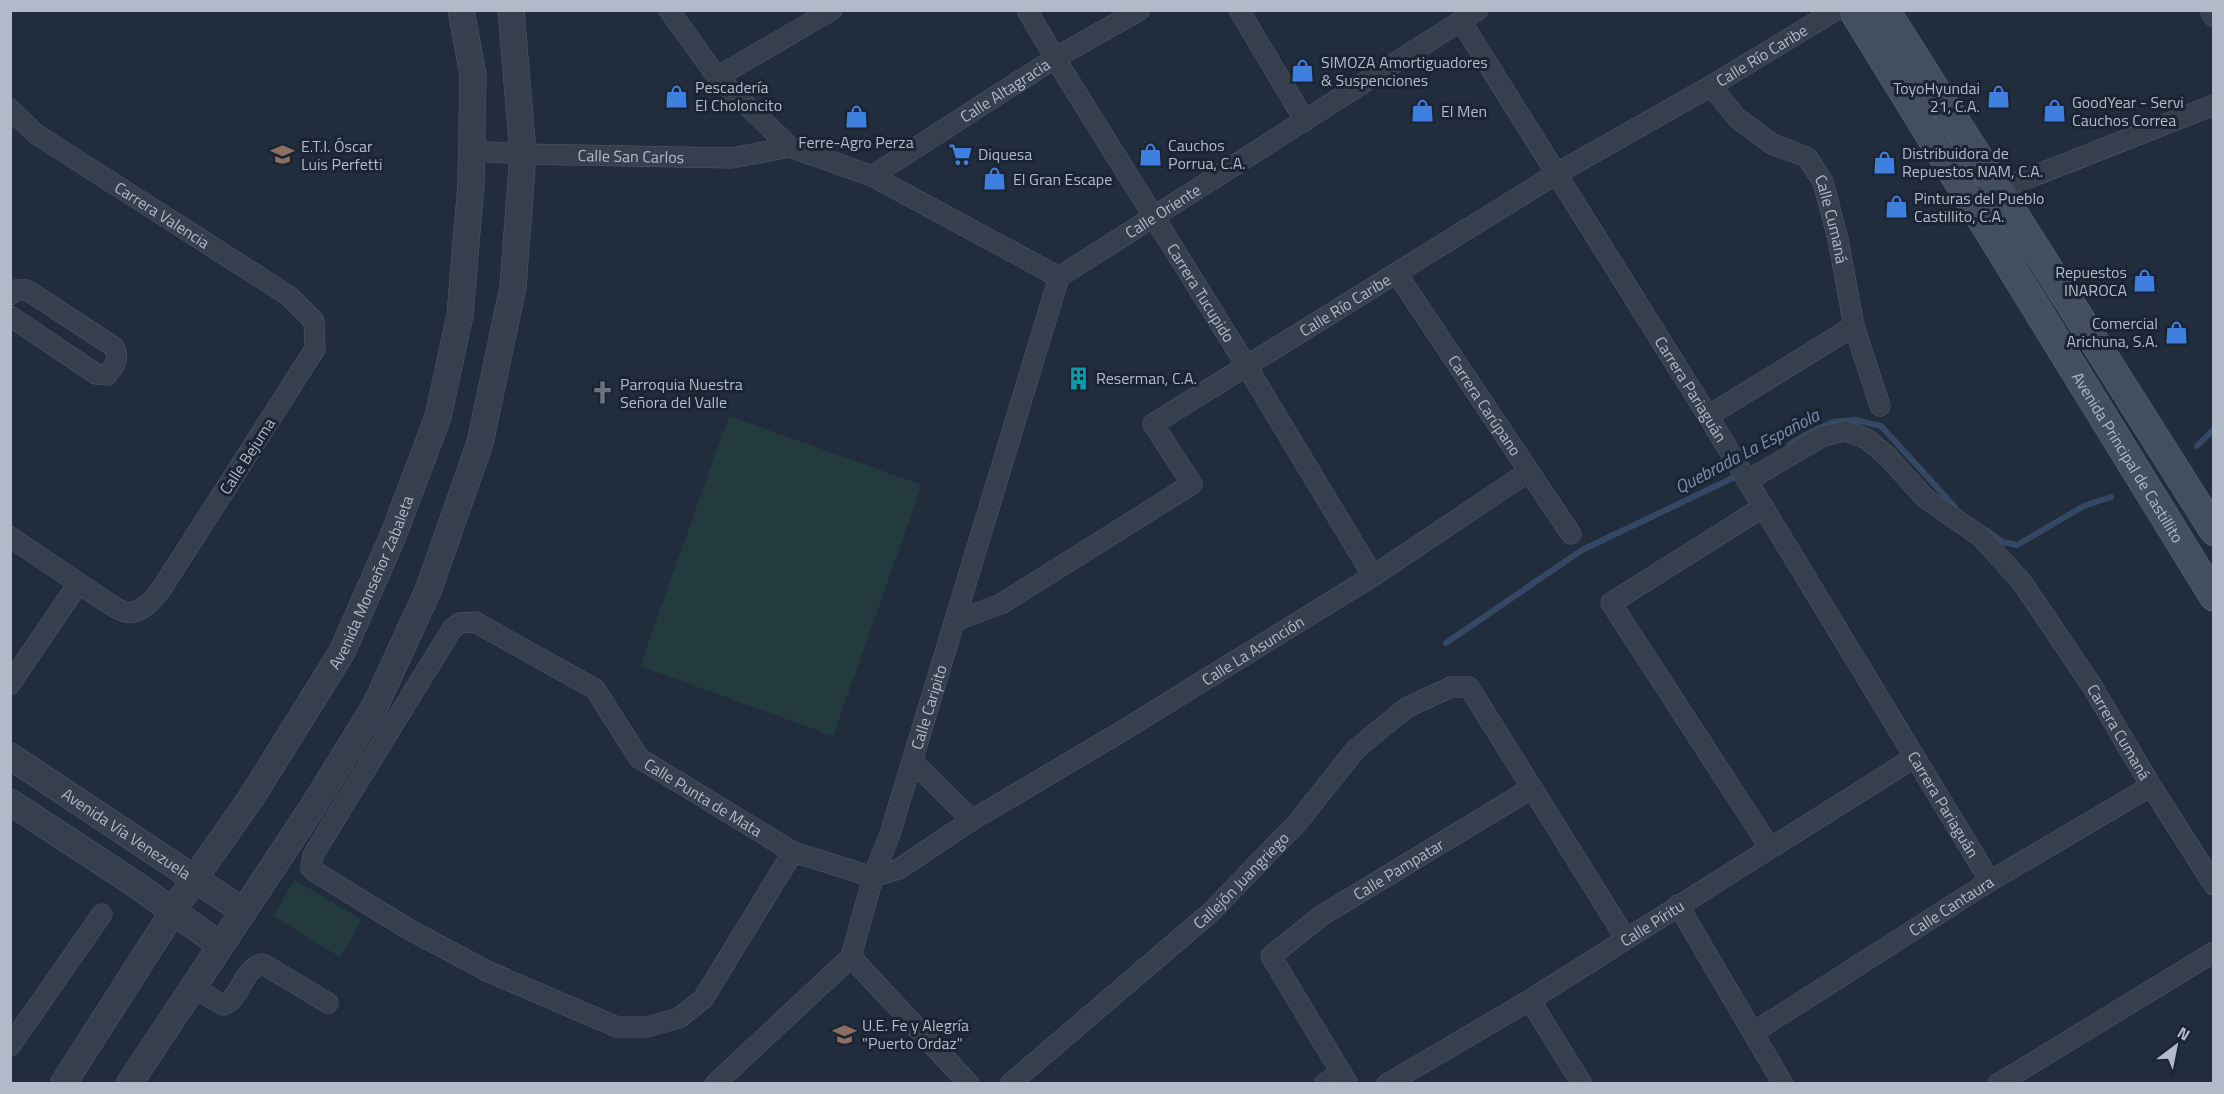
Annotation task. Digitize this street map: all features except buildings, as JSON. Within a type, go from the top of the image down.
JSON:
[{"type":"main road","name":"Avenida Principal de Castillito","points":[[1853,10],[2214,597]]},
{"type":"main road","name":"Avenida Principal de Castillito","points":[[1885,10],[2214,531]]},
{"type":"street","name":"Avenida Monseñor Zabaleta","points":[[63,1083],[194,879],[251,798],[342,652],[393,536],[438,417],[460,315],[471,184],[473,75],[461,10]]},
{"type":"street","points":[[129,1083],[312,808],[375,706],[428,591],[480,443],[513,287],[523,154],[511,10]]},
{"type":"street","points":[[669,10],[717,77],[790,147],[872,176],[1059,277]]},
{"type":"street","points":[[717,77],[832,10]]},
{"type":"street","name":"Carrera Tucupido","points":[[1027,10],[1373,576]]},
{"type":"street","name":"Calle Altagracia","points":[[872,176],[1055,58],[1140,10]]},
{"type":"street","points":[[1239,10],[1305,121]]},
{"type":"street","name":"Calle Oriente","points":[[1059,277],[1478,10]]},
{"type":"street","name":"Calle Río Caribe","points":[[954,621],[1002,604],[1192,484],[1153,424],[1556,174],[1711,86],[1836,10]]},
{"type":"street","points":[[2210,10],[2214,17]]},
{"type":"street","name":"Carrera Pariaguán","points":[[1461,21],[1708,416],[1990,881]]},
{"type":"street","name":"Calle Cumaná","points":[[1711,86],[1737,118],[1772,144],[1808,157],[1823,183],[1838,238],[1854,326],[1880,406]]},
{"type":"street","points":[[1970,201],[2214,105]]},
{"type":"street","name":"Carrera Valencia","points":[[14,120],[289,296],[314,321]]},
{"type":"street","name":"Calle San Carlos","points":[[471,152],[732,158],[790,147]]},
{"type":"street","name":"Carrera Carúpano","points":[[1397,274],[1571,534]]},
{"type":"street","name":"Calle Caripito","points":[[850,957],[873,877],[890,834],[1059,277]]},
{"type":"street","points":[[10,295],[15,290],[27,290],[114,347],[118,354],[117,362],[107,375],[96,374],[10,316]]},
{"type":"street","name":"Calle Bejuma","points":[[10,537],[78,584],[126,612],[141,609],[154,600],[315,349],[314,321]]},
{"type":"street","points":[[1708,416],[1854,326]]},
{"type":"street","name":"Carrera Cumaná","points":[[1747,481],[1823,436],[1846,431],[1867,439],[1887,456],[1924,498],[1980,536],[2021,581],[2092,686],[2151,786],[2214,885]]},
{"type":"street","name":"Calle La Asunción","points":[[873,877],[899,869],[972,820],[1124,730],[1373,576],[1528,472]]},
{"type":"street","points":[[1763,507],[1611,603],[1770,848]]},
{"type":"street","points":[[10,684],[78,584]]},
{"type":"street","name":"Calle Punta de Mata","points":[[793,852],[703,999],[679,1018],[647,1027],[617,1027],[489,972],[410,930],[311,868],[313,855],[452,628],[460,623],[475,622],[595,688],[639,758],[793,852],[873,877]]},
{"type":"street","name":"Callejón Juangriego","points":[[1010,1083],[1211,912],[1297,823],[1356,749],[1406,708],[1450,687],[1469,687],[1532,788]]},
{"type":"street","name":"Avenida Vía Venezuela","points":[[10,756],[243,910]]},
{"type":"street","name":"Calle Píritu","points":[[1387,1083],[1530,1000],[1915,757]]},
{"type":"street","points":[[912,761],[972,820]]},
{"type":"street","name":"Calle Cantaura","points":[[1754,1032],[1990,881],[2151,786]]},
{"type":"street","points":[[1532,788],[1626,939]]},
{"type":"street","name":"Calle Pampatar","points":[[1344,1078],[1271,956],[1321,916],[1532,788]]},
{"type":"street","points":[[10,802],[220,945]]},
{"type":"street","points":[[1678,905],[1783,1083]]},
{"type":"street","points":[[10,1046],[102,914]]},
{"type":"street","points":[[1998,1083],[2214,952]]},
{"type":"street","points":[[715,1083],[850,957],[969,1083]]},
{"type":"street","points":[[192,987],[223,1005],[227,1004],[251,969],[263,964],[328,1003]]},
{"type":"street","points":[[1530,1000],[1582,1083]]},
{"type":"street","points":[[1324,1083],[1344,1078]]},
{"type":"green space","points":[[729,416],[922,485],[833,736],[640,666]]},
{"type":"green space","points":[[295,880],[362,920],[340,957],[273,916]]},
{"type":"waterway","name":"Quebrada La Española","points":[[1789,445],[1833,422],[1855,420],[1881,426],[1955,507]]},
{"type":"waterway","name":"Quebrada La Española","points":[[2197,446],[2214,429]]},
{"type":"waterway","name":"Quebrada La Española","points":[[1446,643],[1582,550],[1739,475]]},
{"type":"waterway","name":"Quebrada La Española","points":[[1987,531],[2003,542],[2017,545],[2084,506],[2111,497]]},
{"type":"place","name":"SIMOZA Amortiguadores & Suspenciones","points":[[1303,71]]},
{"type":"place","name":"Pescadería El Choloncito","points":[[677,96]]},
{"type":"place","name":"ToyoHyundai 21, C.A.","points":[[1998,97]]},
{"type":"place","name":"El Men","points":[[1423,111]]},
{"type":"place","name":"GoodYear - Servi Cauchos Correa","points":[[2054,111]]},
{"type":"place","name":"Ferre-Agro Perza","points":[[856,117]]},
{"type":"place","name":"Diquesa","points":[[960,154]]},
{"type":"place","name":"Cauchos Porrua, C.A.","points":[[1150,154]]},
{"type":"place","name":"E.T.I. Óscar Luis Perfetti","points":[[283,155]]},
{"type":"place","name":"Distribuidora de Repuestos NAM, C.A.","points":[[1884,162]]},
{"type":"place","name":"El Gran Escape","points":[[995,179]]},
{"type":"place","name":"Pinturas del Pueblo Castillito, C.A.","points":[[1896,207]]},
{"type":"place","name":"Repuestos INAROCA","points":[[2145,281]]},
{"type":"place","name":"Comercial Arichuna, S.A.","points":[[2176,332]]},
{"type":"place","name":"Reserman, C.A.","points":[[1078,378]]},
{"type":"place","name":"Parroquia Nuestra Señora del Valle","points":[[602,393]]},
{"type":"place","name":"U.E. Fe y Alegría \"Puerto Ordaz\"","points":[[844,1034]]}]
